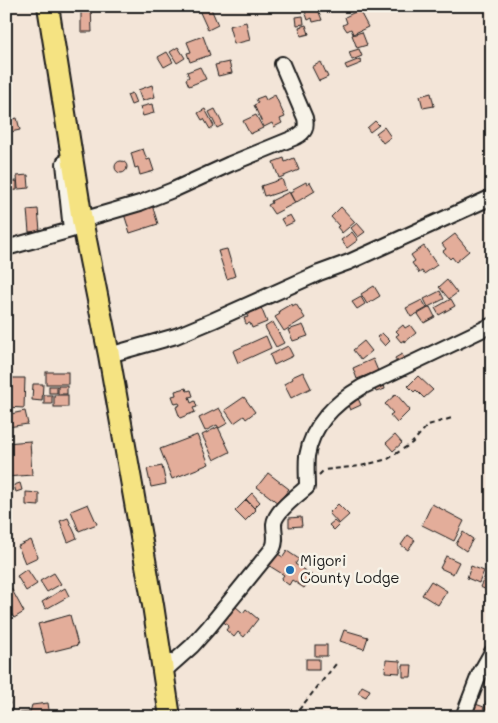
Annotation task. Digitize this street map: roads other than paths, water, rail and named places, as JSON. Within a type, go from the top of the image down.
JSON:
[{"type":"highway","points":[[48,6],[82,220],[109,354],[164,671],[170,717]]},
{"type":"street","points":[[6,248],[71,230],[48,6]]},
{"type":"street","points":[[82,220],[140,203],[302,134],[306,126],[305,118],[282,64]]},
{"type":"street","points":[[109,354],[176,336],[349,262],[492,197]]},
{"type":"street","points":[[164,671],[210,627],[270,553],[276,540],[274,524],[277,515],[307,487],[307,456],[313,437],[325,417],[344,399],[362,387],[492,325]]},
{"type":"street","points":[[463,717],[479,675],[492,652]]},
{"type":"place","name":"Migori County Lodge","points":[[290,570]]}]
